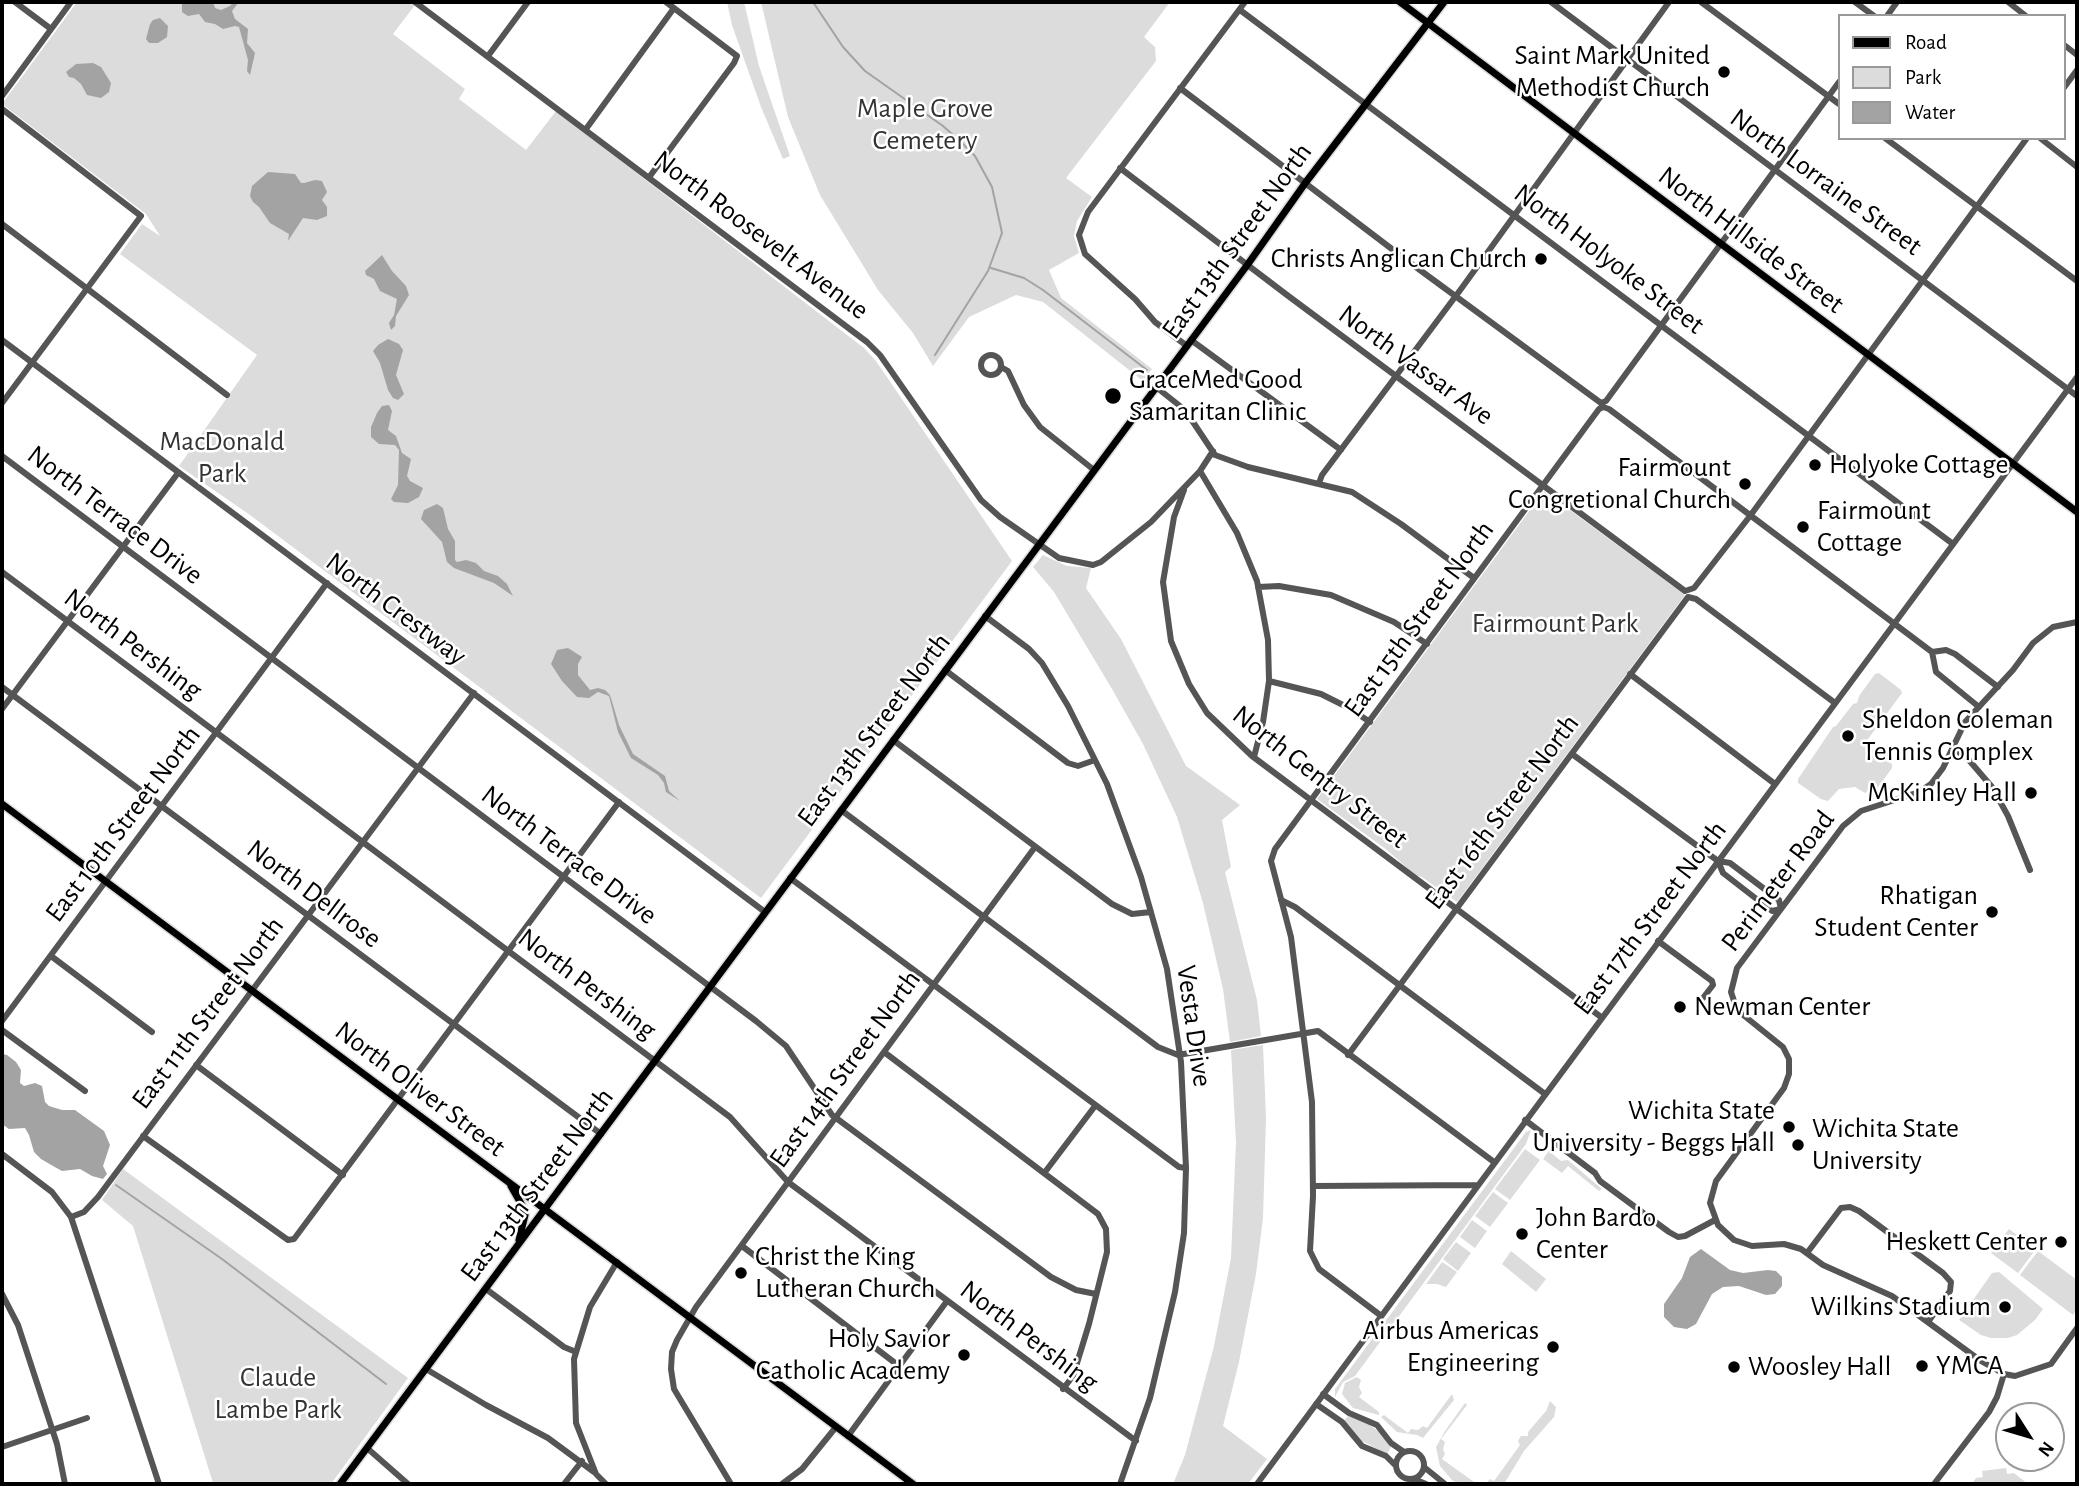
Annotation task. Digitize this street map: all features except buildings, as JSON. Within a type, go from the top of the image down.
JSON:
[{"type":"main road","name":"North Hillside Street","points":[[1400,2],[2077,512]]},
{"type":"main road","name":"East 13th Street North","points":[[340,1484],[1306,183],[1444,2]]},
{"type":"main road","name":"North Oliver Street","points":[[2,804],[914,1484]]},
{"type":"main road","points":[[509,1182],[525,1215],[516,1247]]},
{"type":"street","points":[[15,2],[51,29]]},
{"type":"street","points":[[2,96],[71,2]]},
{"type":"street","name":"North Roosevelt Avenue","points":[[416,2],[867,342],[880,355],[981,500],[1059,558],[1093,565],[1116,551],[1151,522],[1186,485]]},
{"type":"street","points":[[488,56],[528,2]]},
{"type":"street","points":[[650,176],[737,56],[666,2]]},
{"type":"street","points":[[1245,2],[1088,212],[1079,234],[1085,254],[1135,299],[1155,322],[1341,450]]},
{"type":"street","name":"North Lorraine Street","points":[[1551,2],[2077,396]]},
{"type":"street","points":[[1319,483],[1322,475],[1669,2]]},
{"type":"street","points":[[1701,2],[1838,103]]},
{"type":"street","points":[[1855,2],[1871,14]]},
{"type":"street","points":[[2008,2],[2023,14]]},
{"type":"street","points":[[586,129],[674,8]]},
{"type":"street","name":"North Holyoke Street","points":[[1240,10],[1953,544]]},
{"type":"street","points":[[2065,86],[2077,70]]},
{"type":"street","name":"East 15th Street North","points":[[1281,901],[1272,858],[1275,849],[1838,83]]},
{"type":"street","points":[[1180,88],[1455,297],[1707,481],[1932,652],[1936,672],[1979,707]]},
{"type":"street","points":[[2,109],[141,216],[2,403]]},
{"type":"street","points":[[1888,140],[2077,281]]},
{"type":"street","name":"East 16th Street North","points":[[1348,1055],[1810,435],[2026,140]]},
{"type":"street","points":[[2043,140],[2077,167]]},
{"type":"street","name":"North Vassar Ave","points":[[1120,168],[1835,702]]},
{"type":"street","points":[[2,224],[228,395]]},
{"type":"street","name":"North Crestway","points":[[2,340],[765,912]]},
{"type":"street","points":[[1001,367],[1008,371],[1024,405],[1040,426],[1094,470]]},
{"type":"street","name":"East 17th Street North","points":[[1256,1484],[2077,377]]},
{"type":"street","points":[[1156,387],[1185,410],[1215,455],[1248,467],[1352,492],[1474,578]]},
{"type":"street","points":[[1186,485],[1200,471],[1213,451]]},
{"type":"street","name":"North Terrace Drive","points":[[2,456],[786,1046],[813,1090],[835,1118],[1051,1277],[1076,1290],[1096,1294]]},
{"type":"street","points":[[1200,471],[1237,533],[1258,587],[1268,640],[1269,681],[1264,722],[1254,757]]},
{"type":"street","points":[[2,709],[178,472]]},
{"type":"street","name":"North Gentry Street","points":[[1186,485],[1174,517],[1163,582],[1171,641],[1189,684],[1207,713],[1254,757],[1601,1017]]},
{"type":"street","name":"North Pershing","points":[[2,572],[730,1118],[788,1182],[1136,1441]]},
{"type":"street","name":"East 10th Street North","points":[[2,1021],[327,583]]},
{"type":"street","points":[[1258,587],[1279,586],[1331,595],[1394,622],[1427,643]]},
{"type":"street","name":"Vesta Drive","points":[[985,616],[1029,649],[1042,663],[1068,706],[1107,784],[1142,877],[1167,969],[1180,1055],[1186,1168],[1184,1233],[1175,1292],[1150,1398],[1120,1484]]},
{"type":"street","name":"Perimeter Road","points":[[1715,1220],[1710,1203],[1714,1184],[1784,1088],[1789,1077],[1789,1059],[1783,1047],[1742,1014],[1731,992],[1737,968],[1847,821],[1869,807],[1919,792],[1931,784],[1943,768],[1965,722],[1998,687],[2033,643],[2053,627],[2077,622]]},
{"type":"street","points":[[1932,652],[1946,650],[1955,654],[1998,687]]},
{"type":"street","points":[[945,670],[1068,763],[1078,766],[1095,760]]},
{"type":"street","points":[[1630,674],[1775,784]]},
{"type":"street","points":[[1269,681],[1321,694],[1370,722]]},
{"type":"street","name":"North Dellrose","points":[[2,687],[601,1134]]},
{"type":"street","name":"East 11th Street North","points":[[71,1217],[91,1206],[474,693]]},
{"type":"street","points":[[893,740],[1122,910],[1140,914],[1151,912]]},
{"type":"street","points":[[1952,747],[1968,759],[1992,787],[2008,816],[2030,870]]},
{"type":"street","points":[[1572,754],[1718,861],[1730,863],[1779,900],[1781,909],[1772,911],[1723,873],[1718,861]]},
{"type":"street","points":[[143,1136],[291,1241],[619,802]]},
{"type":"street","points":[[841,810],[1158,1047],[1180,1055],[1318,1031],[1494,1162]]},
{"type":"street","name":"East 14th Street North","points":[[731,1484],[674,1389],[672,1352],[690,1316],[1035,847]]},
{"type":"street","points":[[790,878],[1095,1106],[1179,1167],[1186,1168]]},
{"type":"street","points":[[1281,901],[1295,907],[1545,1094]]},
{"type":"street","points":[[1281,901],[1291,937],[1312,1102],[1313,1186],[1310,1243],[1313,1261],[1334,1281],[1380,1315]]},
{"type":"street","points":[[1658,941],[1712,981],[1713,985],[1703,998]]},
{"type":"street","points":[[51,956],[152,1032]]},
{"type":"street","points":[[2,1030],[85,1091]]},
{"type":"street","points":[[884,1052],[1098,1214],[1106,1228],[1107,1252],[1096,1294],[1073,1376],[1063,1389]]},
{"type":"street","points":[[196,1065],[342,1175]]},
{"type":"street","points":[[1045,1172],[1095,1106]]},
{"type":"street","points":[[1525,1120],[1595,1173],[1600,1181],[1678,1237],[1715,1220],[1725,1233],[1742,1244],[1755,1247],[1784,1244],[1807,1253],[1823,1265],[1892,1296],[2004,1374],[2015,1376],[2051,1364],[2077,1328]]},
{"type":"street","points":[[2,1154],[52,1192],[71,1217],[159,1484]]},
{"type":"street","points":[[1313,1186],[1477,1185]]},
{"type":"street","points":[[1807,1253],[1841,1208],[1850,1207],[1859,1211],[1943,1273],[1951,1282],[1950,1291],[1928,1322]]},
{"type":"street","points":[[742,1246],[899,1366]]},
{"type":"street","points":[[596,1474],[576,1423],[574,1359],[590,1307],[617,1262]]},
{"type":"street","points":[[486,1289],[564,1347],[576,1352]]},
{"type":"street","points":[[2,1294],[18,1325],[52,1430],[65,1484]]},
{"type":"street","points":[[848,1436],[947,1301]]},
{"type":"street","points":[[426,1369],[548,1438],[582,1461],[606,1484]]},
{"type":"street","points":[[1934,1484],[1989,1412],[2004,1374]]},
{"type":"street","points":[[1323,1394],[1349,1413],[1377,1425],[1391,1443],[1404,1452]]},
{"type":"street","points":[[1316,1404],[1342,1422],[1362,1446],[1386,1456],[1402,1477],[1426,1484]]},
{"type":"street","points":[[2,1447],[87,1418]]},
{"type":"street","points":[[782,1484],[802,1469],[836,1427]]},
{"type":"street","points":[[367,1448],[408,1484]]},
{"type":"street","points":[[1396,1466],[1397,1459],[1404,1452],[1413,1451],[1419,1454],[1424,1466],[1421,1474],[1414,1479]]},
{"type":"street","points":[[564,1484],[582,1461]]},
{"type":"street","points":[[1424,1466],[1444,1484]]},
{"type":"green space","name":"MacDonald Park","points":[[77,2],[411,2],[415,5],[393,34],[465,89],[459,99],[526,150],[556,111],[864,348],[876,361],[1012,561],[761,898],[250,515],[179,466],[257,355],[120,254],[142,224],[160,236],[146,214],[2,104]]},
{"type":"green space","points":[[727,2],[744,2],[759,66],[790,156],[783,159],[761,107],[732,25]]},
{"type":"green space","name":"Maple Grove Cemetery","points":[[761,2],[1170,2],[1144,37],[1155,47],[1156,61],[1066,178],[1092,197],[1077,221],[1074,236],[1079,253],[1049,270],[1061,298],[1152,369],[1143,381],[1043,302],[1016,295],[969,317],[933,366],[913,333],[878,290],[820,195],[788,117]]},
{"type":"green space","name":"Fairmount Park","points":[[1544,491],[1685,595],[1457,902],[1422,877],[1415,875],[1387,850],[1317,799]]},
{"type":"green space","points":[[1043,555],[1067,566],[1091,568],[1086,588],[1121,639],[1186,766],[1240,805],[1222,820],[1231,867],[1225,872],[1257,1000],[1261,1036],[1230,1042],[1223,989],[1203,903],[1177,817],[1143,744],[1112,689],[1054,592],[1033,567]]},
{"type":"green space","name":"Sheldon Coleman Tennis Complex","points":[[1879,673],[1902,693],[1885,716],[1881,716],[1879,724],[1863,746],[1869,747],[1892,764],[1892,768],[1876,790],[1870,789],[1865,793],[1855,787],[1839,789],[1828,801],[1821,799],[1798,783],[1798,779],[1833,727],[1853,704],[1857,703],[1875,674]]},
{"type":"green space","points":[[1263,1045],[1266,1118],[1263,1218],[1256,1274],[1223,1426],[1267,1459],[1248,1484],[1173,1484],[1185,1455],[1214,1346],[1231,1258],[1236,1142],[1231,1050]]},
{"type":"green space","points":[[1531,1130],[1526,1144],[1355,1376],[1343,1382],[1335,1397],[1335,1389],[1526,1132]]},
{"type":"green space","points":[[1525,1149],[1540,1160],[1510,1200],[1495,1189]]},
{"type":"green space","points":[[1549,1151],[1561,1161],[1568,1160],[1602,1189],[1599,1191],[1568,1166],[1562,1173],[1543,1159]]},
{"type":"green space","name":"Claude Lambe Park","points":[[123,1169],[408,1378],[331,1484],[213,1483],[133,1226],[102,1200]]},
{"type":"green space","points":[[1493,1192],[1508,1203],[1490,1227],[1475,1216]]},
{"type":"green space","points":[[1472,1220],[1487,1231],[1475,1248],[1460,1237]]},
{"type":"green space","points":[[2009,1229],[2036,1249],[2018,1273],[1991,1253]]},
{"type":"green space","points":[[1456,1242],[1471,1253],[1458,1271],[1443,1259]]},
{"type":"green space","points":[[1511,1251],[1546,1279],[1536,1292],[1502,1264]]},
{"type":"green space","points":[[2038,1251],[2077,1280],[2077,1309],[2073,1315],[2020,1275]]},
{"type":"green space","points":[[1442,1262],[1457,1272],[1446,1287],[1426,1284]]},
{"type":"green space","name":"Wilkins Stadium","points":[[1999,1272],[2043,1309],[2035,1320],[2017,1335],[2008,1338],[1981,1335],[1959,1320],[1992,1273]]},
{"type":"green space","points":[[1357,1377],[1361,1380],[1359,1387],[1362,1393],[1359,1397],[1379,1412],[1379,1415],[1353,1408],[1342,1394],[1345,1383]]},
{"type":"green space","points":[[1452,1394],[1454,1400],[1423,1438],[1397,1432],[1381,1417],[1384,1415],[1408,1433],[1411,1429],[1418,1430],[1423,1426],[1427,1428]]},
{"type":"green space","points":[[1550,1401],[1556,1407],[1554,1417],[1524,1451],[1504,1484],[1486,1484],[1490,1479],[1494,1481],[1520,1445],[1518,1441],[1521,1436],[1528,1436],[1528,1432],[1546,1411]]},
{"type":"green space","points":[[1465,1403],[1467,1405],[1441,1439],[1445,1442],[1442,1459],[1477,1484],[1458,1484],[1452,1480],[1440,1466],[1436,1447],[1445,1431]]},
{"type":"green space","points":[[1348,1416],[1369,1424],[1379,1432],[1391,1447],[1387,1454],[1360,1440],[1344,1421]]},
{"type":"green space","points":[[1995,1469],[1995,1472],[2014,1473],[2028,1484],[1972,1484],[1976,1478],[1983,1477],[1982,1471]]},
{"type":"water","points":[[182,2],[213,2],[215,8],[221,10],[233,2],[239,2],[232,11],[235,19],[248,29],[247,43],[255,53],[250,75],[239,27],[223,29],[205,22],[199,14],[188,16],[182,12]]},
{"type":"water","points":[[160,18],[168,26],[167,37],[158,43],[149,43],[146,39],[150,24]]},
{"type":"water","points":[[93,63],[101,67],[111,83],[109,92],[101,98],[87,95],[81,84],[66,72],[76,64]]},
{"type":"water","points":[[268,172],[295,174],[301,183],[322,181],[327,192],[322,200],[327,207],[327,216],[317,220],[303,218],[288,241],[289,234],[270,223],[250,196],[252,186]]},
{"type":"water","points":[[382,255],[406,286],[409,295],[391,330],[389,323],[394,315],[397,299],[380,291],[374,279],[366,275],[365,271]]},
{"type":"water","points":[[388,339],[399,344],[403,350],[396,375],[404,394],[398,400],[393,398],[388,390],[380,363],[373,351]]},
{"type":"water","points":[[389,405],[392,411],[388,430],[396,436],[402,453],[411,459],[407,476],[410,481],[423,488],[419,497],[408,503],[394,502],[391,499],[398,485],[399,450],[395,445],[379,444],[371,437],[371,427],[377,413],[382,406]]},
{"type":"water","points":[[437,504],[443,508],[448,529],[455,541],[455,560],[476,563],[484,571],[498,576],[507,584],[513,596],[494,583],[454,568],[447,562],[442,542],[421,519],[424,510]]},
{"type":"water","points":[[568,648],[582,657],[578,664],[578,675],[590,690],[598,688],[610,695],[619,725],[633,754],[665,776],[669,791],[680,801],[666,792],[658,775],[631,758],[618,732],[609,696],[598,692],[589,698],[577,697],[562,681],[551,664],[557,650]]},
{"type":"water","points":[[2,1054],[16,1062],[21,1070],[20,1083],[24,1086],[35,1083],[42,1086],[45,1102],[49,1106],[75,1110],[104,1131],[110,1145],[103,1166],[107,1174],[103,1179],[80,1169],[62,1171],[34,1152],[25,1128],[9,1129],[2,1124]]},
{"type":"water","points":[[1701,1249],[1730,1270],[1743,1273],[1776,1271],[1782,1277],[1782,1286],[1775,1294],[1766,1295],[1739,1286],[1723,1287],[1712,1294],[1696,1324],[1687,1329],[1674,1327],[1664,1317],[1664,1304],[1682,1278],[1690,1257]]},
{"type":"waterway","points":[[813,2],[843,47],[865,71],[943,126],[961,142],[975,156],[992,187],[1002,233],[988,271],[935,355]]},
{"type":"waterway","points":[[991,268],[1024,278],[1043,290],[1147,370]]},
{"type":"waterway","points":[[116,1185],[222,1259],[386,1384]]},
{"type":"place","name":"Saint Mark United Methodist Church","points":[[1724,72]]},
{"type":"place","name":"Christs Anglican Church","points":[[1541,259]]},
{"type":"place","name":"GraceMed Good Samaritan Clinic","points":[[1113,396]]},
{"type":"place","name":"Holyoke Cottage","points":[[1815,465]]},
{"type":"place","name":"Fairmount Congretional Church","points":[[1745,484]]},
{"type":"place","name":"Fairmount Cottage","points":[[1803,527]]},
{"type":"place","name":"Sheldon Coleman Tennis Complex","points":[[1848,736]]},
{"type":"place","name":"McKinley Hall","points":[[2031,793]]},
{"type":"place","name":"Rhatigan Student Center","points":[[1992,912]]},
{"type":"place","name":"Newman Center","points":[[1680,1007]]},
{"type":"place","name":"Wichita State University - Beggs Hall","points":[[1789,1127]]},
{"type":"place","name":"Wichita State University","points":[[1798,1145]]},
{"type":"place","name":"John Bardo Center","points":[[1522,1234]]},
{"type":"place","name":"Heskett Center","points":[[2061,1242]]},
{"type":"place","name":"Christ the King Lutheran Church","points":[[741,1273]]},
{"type":"place","name":"Wilkins Stadium","points":[[2005,1307]]},
{"type":"place","name":"Airbus Americas Engineering","points":[[1553,1347]]},
{"type":"place","name":"Holy Savior Catholic Academy","points":[[964,1355]]},
{"type":"place","name":"YMCA","points":[[1922,1366]]},
{"type":"place","name":"Woosley Hall","points":[[1734,1367]]}]
